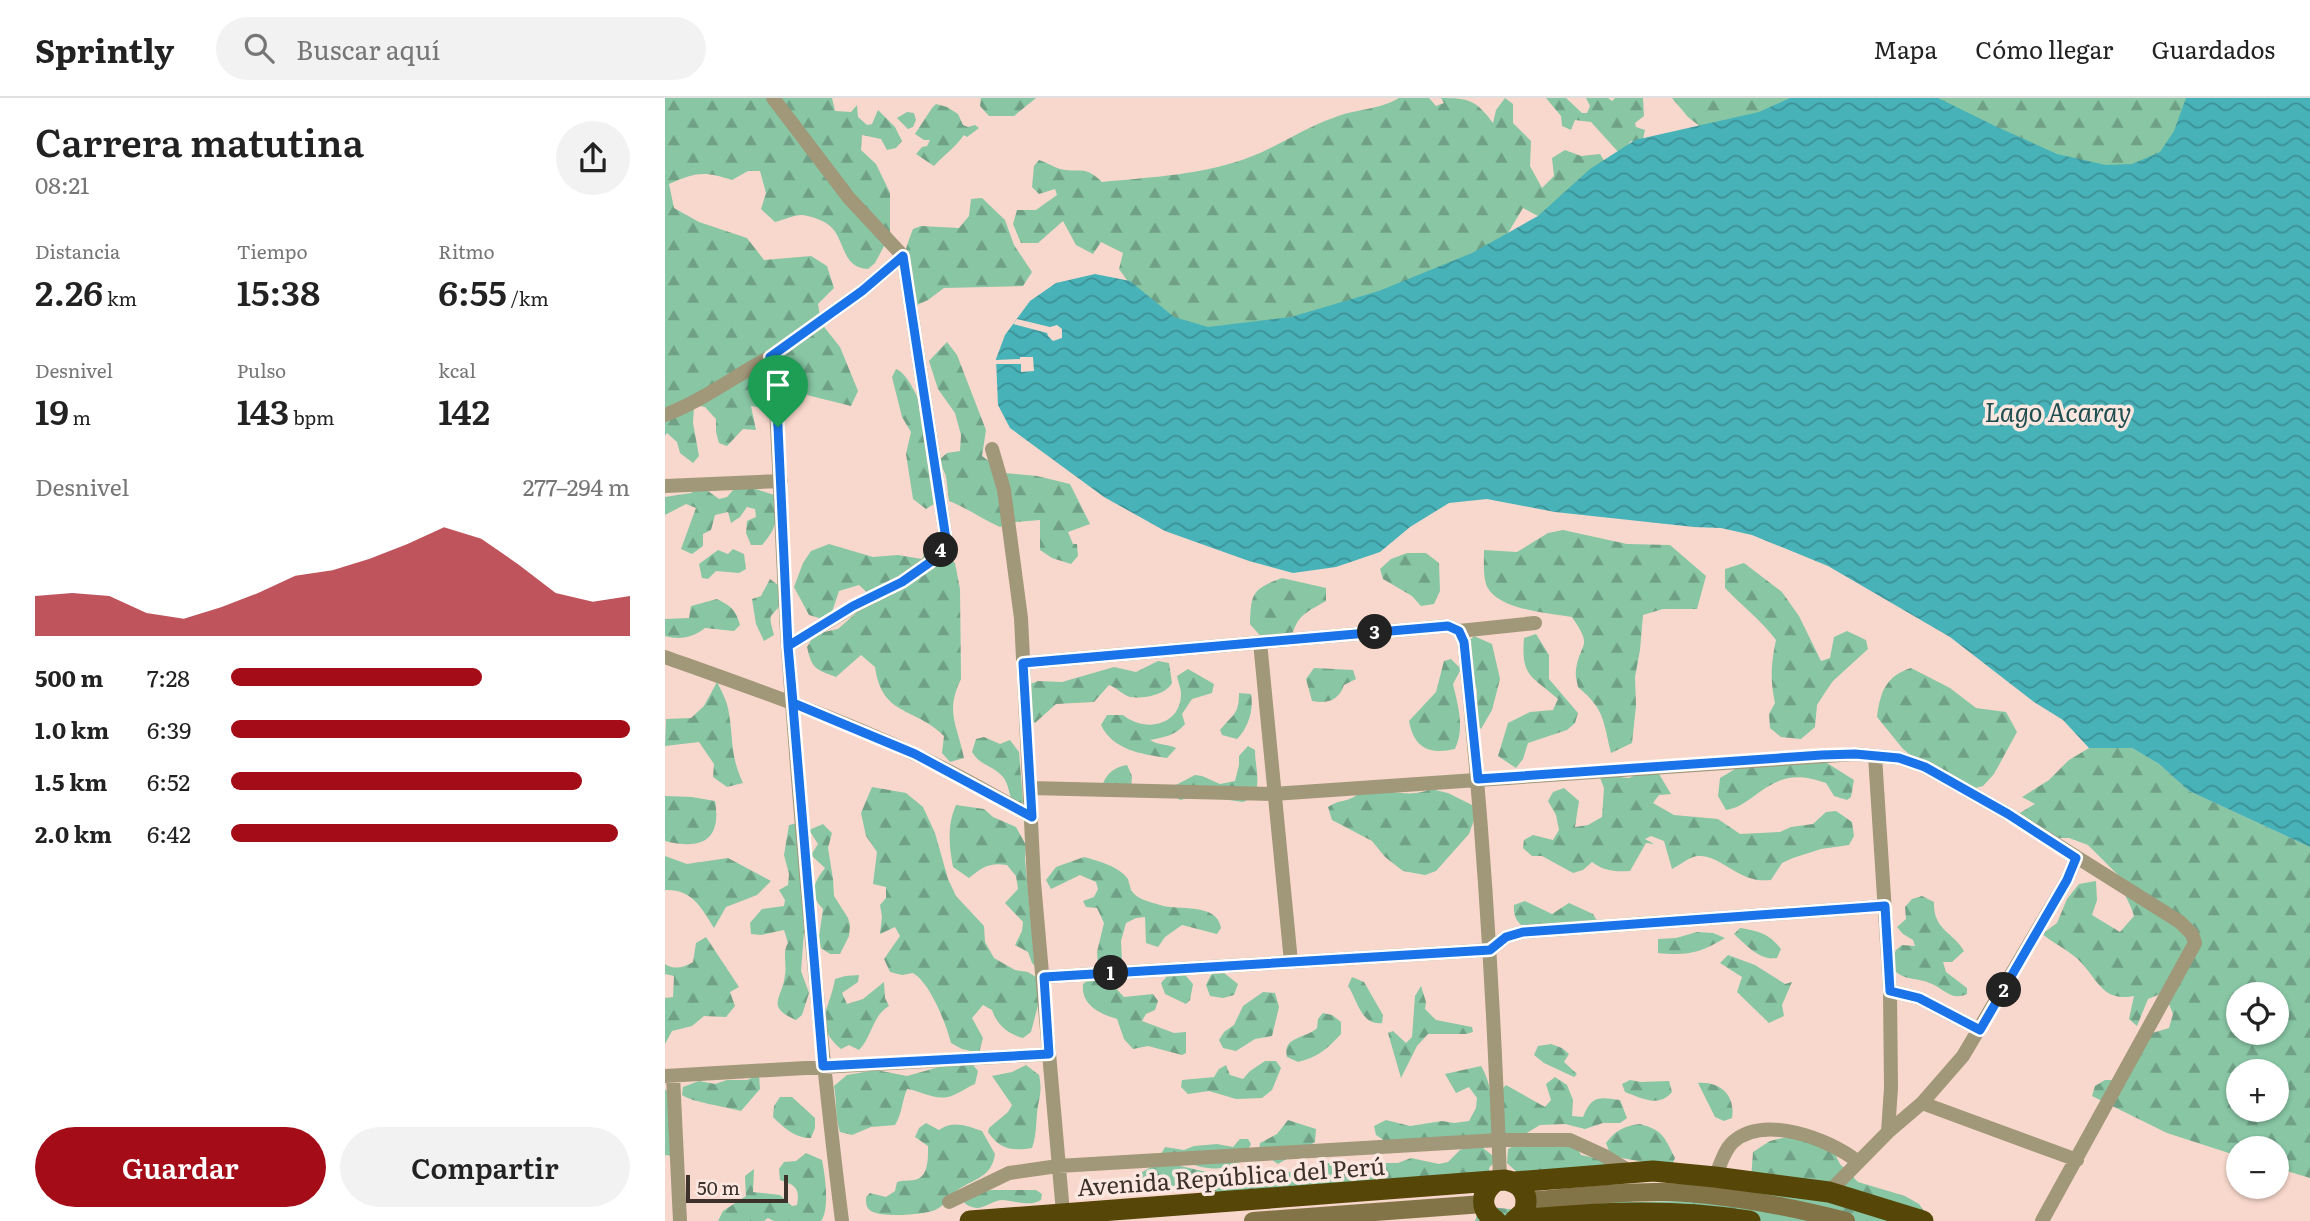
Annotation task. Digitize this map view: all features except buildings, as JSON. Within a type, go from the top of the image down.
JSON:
[{"type":"highway","name":"Avenida República del Perú","points":[[970,1221],[1653,1171],[1829,1192],[1923,1221]]},
{"type":"highway","points":[[1489,1212],[1485,1193],[1504,1181],[1523,1190],[1527,1201],[1524,1212],[1515,1221]]},
{"type":"highway","points":[[1515,1221],[1598,1213],[1665,1212],[1751,1221]]},
{"type":"street","points":[[773,98],[849,198],[903,256],[946,539],[939,556],[902,582],[853,606],[788,646]]},
{"type":"street","points":[[665,415],[688,406],[770,357],[862,291],[903,256]]},
{"type":"street","points":[[770,357],[774,373],[781,481],[788,646],[823,1066],[842,1221]]},
{"type":"street","points":[[992,449],[1004,490],[1021,618],[1034,882],[1063,1213]]},
{"type":"street","points":[[665,486],[781,481]]},
{"type":"street","points":[[1023,663],[1448,626],[1459,631],[1535,623]]},
{"type":"street","points":[[1459,631],[1464,642],[1478,779],[1499,1140],[1504,1181]]},
{"type":"street","points":[[1260,642],[1291,962]]},
{"type":"street","points":[[665,657],[793,703],[915,754],[1032,817]]},
{"type":"street","points":[[1030,788],[1273,794],[1822,755],[1899,758],[1925,767],[2008,814],[2180,922],[2192,934],[2195,943],[2042,1221]]},
{"type":"street","points":[[1875,756],[1890,991],[1891,1088],[1888,1132]]},
{"type":"street","points":[[1829,1192],[1857,1160],[1923,1103],[1963,1056],[2067,880],[2076,858]]},
{"type":"street","points":[[1044,977],[1490,950],[1506,937],[1523,932],[1885,906]]},
{"type":"street","points":[[1890,991],[1919,998],[1980,1030]]},
{"type":"street","points":[[680,1221],[669,1076],[1049,1054]]},
{"type":"street","points":[[1923,1103],[2077,1160]]},
{"type":"street","points":[[1715,1177],[1730,1144],[1742,1136],[1759,1132],[1782,1131],[1812,1136],[1857,1160]]},
{"type":"street","points":[[949,1202],[1009,1173],[1058,1166],[1499,1140],[1570,1140],[1603,1155],[1632,1173]]},
{"type":"street","points":[[1527,1201],[1665,1192],[1773,1204],[1846,1221]]},
{"type":"street","points":[[1253,1221],[1489,1212]]},
{"type":"green space","points":[[665,98],[832,98],[835,111],[851,112],[857,105],[858,117],[867,125],[872,124],[878,110],[895,127],[902,141],[896,148],[887,150],[881,139],[862,135],[861,150],[876,164],[890,193],[890,235],[875,263],[868,269],[860,268],[849,260],[837,235],[823,221],[802,215],[775,222],[761,209],[766,193],[760,171],[748,171],[732,180],[700,174],[669,184],[674,208],[699,222],[747,238],[764,260],[811,256],[827,266],[834,288],[818,304],[821,323],[840,347],[858,391],[851,406],[791,391],[775,360],[764,366],[756,379],[763,393],[757,407],[751,406],[756,430],[743,429],[727,446],[719,443],[716,419],[705,407],[694,405],[693,423],[699,456],[693,463],[680,453],[677,442],[667,433],[665,436]]},
{"type":"green space","points":[[981,98],[1036,98],[1014,116],[989,116],[980,106]]},
{"type":"green space","points":[[1399,98],[1429,98],[1436,106],[1444,103],[1441,98],[1465,100],[1482,109],[1493,123],[1496,110],[1505,98],[1513,104],[1513,123],[1531,141],[1530,166],[1542,188],[1554,176],[1552,158],[1565,150],[1581,156],[1600,154],[1609,169],[1538,216],[1523,208],[1508,233],[1478,260],[1426,291],[1203,334],[1139,297],[1119,269],[1123,253],[1101,242],[1093,254],[1076,245],[1063,221],[1038,243],[1021,243],[1013,224],[1017,210],[1036,210],[1057,195],[1055,189],[1039,194],[1032,187],[1034,166],[1039,160],[1060,169],[1086,171],[1102,182],[1196,172],[1250,157],[1322,122]]},
{"type":"green space","points":[[1546,98],[1566,98],[1582,113],[1587,113],[1590,106],[1586,98],[1608,98],[1612,101],[1615,98],[1643,98],[1644,116],[1635,123],[1636,127],[1645,130],[1642,143],[1631,141],[1620,154],[1591,122],[1575,120],[1571,130],[1562,126],[1561,116]]},
{"type":"green space","points":[[1672,98],[1809,98],[1720,142],[1688,117]]},
{"type":"green space","points":[[1915,98],[2191,98],[2162,158],[2143,167],[2089,168]]},
{"type":"green space","points":[[936,104],[958,114],[963,125],[975,125],[979,128],[967,137],[964,135],[934,166],[916,154],[922,147],[927,146],[930,140],[924,140],[915,134]]},
{"type":"green space","points":[[907,112],[914,113],[916,120],[913,127],[908,129],[897,118]]},
{"type":"green space","points":[[982,198],[1005,220],[1014,245],[1032,272],[1023,286],[944,288],[917,305],[904,268],[905,252],[913,229],[921,226],[959,228],[969,216],[971,199]]},
{"type":"green space","points":[[947,342],[957,355],[986,430],[982,456],[1005,473],[1037,476],[1070,484],[1090,524],[1068,532],[1073,544],[1077,544],[1078,556],[1071,564],[1052,558],[1040,550],[1040,520],[1015,522],[1000,527],[949,501],[946,476],[939,460],[947,453],[960,451],[961,435],[955,413],[938,389],[929,361]]},
{"type":"green space","points":[[896,369],[911,385],[928,426],[934,504],[926,509],[913,499],[906,454],[911,432],[902,417],[892,377]]},
{"type":"green space","points":[[701,486],[719,499],[727,497],[734,489],[753,488],[774,495],[775,521],[771,533],[762,545],[751,545],[746,533],[747,521],[756,517],[755,509],[747,507],[740,517],[731,523],[728,512],[715,515],[711,530],[703,534],[703,546],[692,554],[681,549],[696,508],[686,504],[665,515],[665,497],[691,493]]},
{"type":"green space","points":[[1563,530],[1627,544],[1670,545],[1706,576],[1697,609],[1663,609],[1643,615],[1635,677],[1636,706],[1632,743],[1611,753],[1598,709],[1578,687],[1576,670],[1584,640],[1572,617],[1511,605],[1491,593],[1485,580],[1484,550],[1517,552],[1548,533]]},
{"type":"green space","points":[[930,541],[955,563],[960,589],[961,679],[953,710],[964,758],[950,762],[942,753],[944,736],[933,726],[892,703],[879,683],[875,667],[861,655],[836,677],[819,670],[811,660],[807,647],[815,634],[838,629],[873,598],[859,585],[839,591],[829,621],[809,615],[794,587],[803,563],[811,551],[829,544],[873,557],[898,555],[922,559]]},
{"type":"green space","points":[[733,549],[744,554],[746,569],[739,573],[716,571],[708,579],[702,578],[699,564],[718,550],[728,554]]},
{"type":"green space","points":[[1407,553],[1426,553],[1439,563],[1440,591],[1434,604],[1421,606],[1412,596],[1383,579],[1380,569],[1391,559]]},
{"type":"green space","points":[[1744,563],[1782,592],[1799,616],[1821,661],[1830,658],[1834,637],[1847,631],[1866,640],[1868,649],[1833,681],[1817,705],[1815,727],[1801,739],[1781,737],[1770,728],[1769,714],[1775,703],[1772,672],[1776,640],[1725,588],[1725,569]]},
{"type":"green space","points":[[1282,578],[1326,588],[1326,601],[1298,621],[1290,643],[1280,648],[1264,640],[1250,624],[1255,593],[1264,585]]},
{"type":"green space","points":[[770,579],[782,588],[782,602],[771,616],[774,635],[764,641],[756,624],[752,599],[761,596]]},
{"type":"green space","points":[[717,599],[735,612],[740,625],[734,631],[705,628],[686,637],[665,636],[665,619],[689,618],[691,606]]},
{"type":"green space","points":[[1536,634],[1549,655],[1549,679],[1578,713],[1575,723],[1567,730],[1528,743],[1523,759],[1516,768],[1498,756],[1508,723],[1530,712],[1553,710],[1558,699],[1526,668],[1524,638]]},
{"type":"green space","points":[[1474,636],[1492,644],[1500,679],[1492,710],[1481,729],[1475,715],[1476,686],[1462,648]]},
{"type":"green space","points":[[1451,659],[1461,669],[1453,684],[1460,717],[1460,733],[1455,749],[1430,750],[1415,738],[1409,721],[1436,692],[1444,661]]},
{"type":"green space","points":[[1158,661],[1169,663],[1172,683],[1165,691],[1147,697],[1130,697],[1109,685],[1094,702],[1056,704],[1035,723],[1026,714],[1028,685],[1038,681],[1062,682],[1114,667],[1136,672]]},
{"type":"green space","points":[[1314,668],[1353,670],[1356,679],[1344,685],[1332,700],[1312,701],[1306,679]]},
{"type":"green space","points":[[1911,668],[1950,688],[1976,708],[2006,712],[2017,732],[1994,774],[1983,786],[1972,789],[1918,761],[1903,749],[1877,717],[1882,693],[1890,680]]},
{"type":"green space","points":[[1188,669],[1214,684],[1212,693],[1192,699],[1182,714],[1185,724],[1177,731],[1150,740],[1176,748],[1167,758],[1129,749],[1106,733],[1101,725],[1107,715],[1123,715],[1132,721],[1151,725],[1169,719],[1180,703],[1181,692],[1177,676]]},
{"type":"green space","points":[[717,682],[728,708],[734,754],[743,783],[727,787],[713,777],[714,764],[699,742],[665,746],[666,719],[691,718],[704,706]]},
{"type":"green space","points":[[1239,693],[1251,694],[1252,706],[1247,724],[1237,739],[1222,735],[1220,730],[1236,710]]},
{"type":"green space","points":[[984,737],[1000,744],[1010,740],[1019,752],[1023,802],[1019,807],[1015,804],[1003,777],[972,752],[976,739]]},
{"type":"green space","points":[[1248,746],[1255,750],[1257,779],[1254,797],[1243,802],[1200,796],[1180,800],[1170,793],[1172,787],[1195,775],[1220,784],[1235,781],[1239,756]]},
{"type":"green space","points":[[2089,748],[2132,748],[2159,764],[2189,791],[2310,847],[2310,1178],[2289,1172],[2289,1136],[2226,1136],[2226,1152],[2167,1133],[2092,1096],[2095,1086],[2105,1080],[2113,1080],[2149,1034],[2169,1028],[2173,1014],[2167,999],[2160,994],[2148,999],[2137,1026],[2129,1019],[2134,996],[2122,997],[2106,991],[2082,963],[2042,934],[2057,923],[2067,899],[2079,884],[2096,881],[2097,900],[2092,915],[2120,932],[2134,916],[2122,888],[2121,878],[2088,845],[2069,838],[2054,838],[2018,814],[2035,804],[2022,797],[2049,780],[2069,760]]},
{"type":"green space","points":[[1752,759],[1827,763],[1854,780],[1851,797],[1847,800],[1834,796],[1826,783],[1794,777],[1777,782],[1741,805],[1726,810],[1718,796],[1720,778]]},
{"type":"green space","points":[[1127,765],[1132,776],[1131,788],[1101,789],[1110,772]]},
{"type":"green space","points":[[1644,772],[1659,774],[1671,794],[1659,795],[1653,803],[1674,815],[1718,819],[1740,834],[1780,832],[1791,827],[1813,824],[1826,812],[1836,811],[1852,822],[1854,836],[1849,845],[1821,849],[1782,863],[1771,880],[1749,878],[1714,859],[1697,856],[1672,869],[1664,841],[1651,836],[1645,839],[1654,844],[1646,843],[1630,871],[1610,870],[1592,862],[1583,870],[1573,873],[1542,856],[1532,856],[1523,848],[1524,840],[1533,835],[1553,840],[1559,830],[1556,815],[1548,801],[1553,792],[1564,788],[1579,801],[1575,827],[1588,825],[1602,817],[1604,788],[1599,775],[1629,778]]},
{"type":"green space","points":[[872,787],[906,793],[923,807],[935,833],[948,879],[956,896],[984,926],[985,942],[994,958],[1044,982],[1031,1032],[1023,1038],[1004,1028],[992,1010],[983,1005],[972,1018],[983,1038],[979,1053],[962,1049],[951,1043],[937,1004],[919,978],[913,973],[902,975],[890,972],[884,959],[900,936],[895,927],[880,934],[880,905],[886,898],[886,887],[873,884],[877,852],[866,836],[861,813]]},
{"type":"green space","points":[[1431,789],[1448,793],[1472,805],[1475,817],[1469,834],[1436,871],[1425,875],[1403,871],[1385,857],[1372,841],[1332,820],[1328,807],[1351,799],[1363,791],[1411,794]]},
{"type":"green space","points":[[665,796],[715,801],[715,826],[706,840],[689,844],[665,841]]},
{"type":"green space","points":[[956,805],[984,809],[993,817],[1016,827],[1026,845],[1035,966],[1028,952],[1015,945],[1023,922],[1005,903],[1018,889],[1016,876],[1007,865],[987,866],[969,878],[953,867],[950,836]]},
{"type":"green space","points":[[798,823],[804,932],[801,971],[809,993],[802,1015],[796,1020],[786,1015],[778,1006],[784,983],[785,950],[788,943],[784,930],[761,935],[751,934],[750,923],[762,909],[784,906],[785,900],[779,890],[788,885],[789,874],[784,855],[789,825]]},
{"type":"green space","points":[[823,824],[832,833],[828,848],[834,896],[850,925],[849,936],[840,954],[830,954],[821,948],[819,937],[823,909],[815,898],[814,888],[825,868],[811,855],[818,844],[809,830]]},
{"type":"green space","points":[[665,856],[687,864],[728,858],[771,881],[757,895],[726,907],[714,928],[700,906],[689,896],[674,890],[665,890]]},
{"type":"green space","points":[[1084,857],[1124,874],[1133,893],[1140,898],[1168,907],[1205,911],[1218,920],[1221,928],[1217,934],[1182,925],[1165,937],[1158,947],[1146,943],[1145,917],[1136,918],[1126,923],[1121,941],[1122,962],[1098,964],[1097,952],[1104,923],[1097,908],[1086,907],[1083,901],[1094,897],[1098,889],[1096,882],[1080,875],[1051,889],[1046,880],[1056,867]]},
{"type":"green space","points":[[1922,896],[1934,902],[1940,925],[1964,951],[1952,962],[1943,962],[1946,972],[1967,988],[1967,994],[1949,994],[1932,984],[1898,974],[1890,963],[1896,950],[1902,945],[1915,946],[1913,940],[1897,927],[1906,919],[1905,907],[1912,899]]},
{"type":"green space","points":[[1525,901],[1552,914],[1569,903],[1593,914],[1599,924],[1530,932],[1520,924],[1515,914],[1514,905]]},
{"type":"green space","points":[[1740,928],[1772,939],[1781,949],[1777,958],[1759,955],[1748,947],[1734,934]]},
{"type":"green space","points":[[1697,932],[1713,933],[1725,938],[1693,952],[1658,953],[1658,939],[1676,938]]},
{"type":"green space","points":[[706,937],[739,987],[730,992],[735,1006],[726,1017],[704,1016],[692,1026],[672,1031],[665,1044],[665,998],[673,997],[674,976],[665,974],[665,964],[679,968],[693,962],[696,943]]},
{"type":"green space","points":[[1728,955],[1755,965],[1785,984],[1792,982],[1782,1005],[1784,1016],[1769,1023],[1737,992],[1742,977],[1720,963]]},
{"type":"green space","points":[[1219,969],[1238,984],[1234,995],[1223,998],[1210,996],[1206,985],[1211,975]]},
{"type":"green space","points":[[1178,972],[1193,984],[1190,1000],[1186,1004],[1165,994],[1161,983],[1170,973]]},
{"type":"green space","points":[[859,975],[858,982],[842,993],[847,1004],[863,999],[884,982],[885,998],[889,1006],[879,1015],[859,1050],[849,1045],[841,1049],[827,1031],[825,1016],[835,979]]},
{"type":"green space","points":[[1352,977],[1364,982],[1383,1015],[1382,1023],[1369,1020],[1360,1010],[1348,986]]},
{"type":"green space","points":[[1090,979],[1108,980],[1124,997],[1153,994],[1158,1001],[1155,1010],[1146,1014],[1142,1021],[1174,1033],[1186,1032],[1186,1053],[1182,1055],[1148,1046],[1133,1049],[1124,1039],[1117,1019],[1098,1011],[1088,1003],[1083,984]]},
{"type":"green space","points":[[1421,986],[1426,1002],[1425,1009],[1436,1020],[1472,1027],[1473,1032],[1428,1034],[1417,1046],[1401,1078],[1388,1033],[1393,1031],[1406,1043],[1412,1037],[1415,996]]},
{"type":"green space","points":[[1263,992],[1275,993],[1279,1007],[1272,1036],[1255,1039],[1236,1051],[1223,1048],[1219,1040],[1224,1032],[1234,1025],[1243,1006]]},
{"type":"green space","points":[[1323,1013],[1332,1015],[1341,1022],[1341,1034],[1327,1048],[1311,1058],[1298,1062],[1287,1057],[1286,1050],[1291,1041],[1317,1028],[1318,1019]]},
{"type":"green space","points":[[1551,1044],[1569,1054],[1564,1062],[1577,1074],[1574,1077],[1544,1063],[1534,1055],[1538,1046]]},
{"type":"green space","points":[[968,1059],[978,1071],[975,1084],[943,1098],[907,1089],[895,1125],[871,1127],[852,1135],[840,1132],[834,1086],[847,1075],[876,1070],[907,1076]]},
{"type":"green space","points":[[1265,1061],[1276,1061],[1281,1068],[1272,1090],[1262,1098],[1236,1099],[1209,1091],[1188,1094],[1181,1087],[1182,1080],[1214,1077],[1219,1069],[1226,1065],[1230,1075],[1243,1079]]},
{"type":"green space","points":[[1026,1065],[1039,1075],[1040,1081],[1035,1135],[1032,1148],[1012,1149],[997,1143],[988,1132],[1012,1105],[992,1076],[1012,1072]]},
{"type":"green space","points":[[1481,1066],[1490,1091],[1492,1135],[1388,1143],[1376,1135],[1374,1126],[1386,1120],[1410,1126],[1442,1121],[1469,1121],[1476,1108],[1477,1098],[1469,1087],[1456,1093],[1445,1074]]},
{"type":"green space","points":[[759,1075],[760,1089],[741,1111],[682,1095],[683,1087],[699,1081],[715,1084],[727,1080],[747,1080]]},
{"type":"green space","points":[[1555,1077],[1567,1085],[1573,1100],[1572,1116],[1583,1117],[1593,1101],[1607,1098],[1620,1100],[1627,1118],[1620,1123],[1603,1123],[1585,1129],[1565,1124],[1540,1125],[1525,1134],[1506,1139],[1501,1090],[1506,1085],[1545,1107],[1551,1100],[1546,1084]]},
{"type":"green space","points":[[1630,1080],[1669,1081],[1672,1092],[1661,1100],[1643,1099],[1625,1092],[1622,1084]]},
{"type":"green space","points":[[1698,1083],[1719,1087],[1725,1092],[1733,1110],[1732,1118],[1724,1121],[1715,1117]]},
{"type":"green space","points":[[665,1089],[667,1091],[673,1156],[665,1155]]},
{"type":"green space","points":[[780,1097],[792,1097],[815,1118],[811,1138],[795,1134],[773,1117],[774,1106]]},
{"type":"green space","points":[[1288,1120],[1316,1129],[1315,1142],[1278,1164],[1259,1151],[1260,1143],[1277,1134]]},
{"type":"green space","points":[[926,1123],[939,1130],[955,1125],[982,1131],[995,1154],[991,1167],[983,1175],[958,1189],[941,1207],[932,1211],[894,1215],[871,1211],[866,1201],[870,1193],[886,1197],[895,1191],[897,1182],[923,1176],[928,1162],[928,1146],[915,1137],[919,1128]]},
{"type":"green space","points":[[1640,1124],[1659,1132],[1666,1140],[1675,1158],[1671,1167],[1611,1156],[1606,1143],[1621,1129]]},
{"type":"green space","points":[[1791,1136],[1832,1148],[1840,1164],[1858,1182],[1905,1196],[1919,1204],[1931,1221],[1475,1221],[1480,1206],[1519,1210],[1617,1197],[1633,1202],[1684,1201],[1751,1179],[1753,1152],[1770,1141]]},
{"type":"green space","points":[[1240,1139],[1248,1139],[1251,1144],[1242,1161],[1230,1166],[1201,1167],[1161,1154],[1165,1147],[1184,1150],[1194,1146],[1217,1144],[1233,1147]]},
{"type":"green space","points":[[1525,1140],[1577,1148],[1581,1155],[1599,1159],[1609,1168],[1521,1176],[1507,1163],[1508,1149]]},
{"type":"green space","points":[[1468,1147],[1483,1148],[1497,1159],[1489,1168],[1490,1174],[1219,1192],[1164,1185],[1150,1187],[1141,1181],[1142,1172],[1155,1165],[1167,1163],[1220,1175],[1252,1169],[1291,1172],[1308,1165],[1398,1163],[1411,1158],[1439,1164],[1448,1162],[1460,1150]]},
{"type":"green space","points":[[806,1153],[822,1160],[826,1200],[821,1221],[774,1221],[768,1218],[764,1221],[718,1221],[723,1211],[746,1196],[745,1176],[754,1169],[753,1192],[780,1195],[792,1206],[797,1205],[797,1191],[780,1180],[779,1169],[784,1162],[796,1161]]},
{"type":"green space","points":[[1036,1190],[1042,1194],[1041,1200],[1033,1203],[1003,1200],[976,1208],[962,1200],[978,1191]]},
{"type":"water","name":"Lago Acaray","points":[[1790,98],[1938,98],[2057,154],[2106,165],[2132,164],[2160,152],[2174,131],[2186,98],[2310,98],[2310,847],[2189,791],[2159,764],[2132,748],[2089,748],[2063,720],[2034,702],[1950,637],[1828,566],[1752,535],[1721,528],[1555,512],[1487,499],[1449,503],[1410,527],[1380,552],[1336,567],[1293,573],[1249,561],[1165,531],[1104,497],[1010,428],[998,405],[996,359],[1005,335],[1030,301],[1056,283],[1095,274],[1130,281],[1174,317],[1208,327],[1291,317],[1379,291],[1472,253],[1538,216],[1590,169],[1635,140],[1759,112]]},
{"type":"pier","points":[[1017,319],[1050,327],[1057,325],[1062,329],[1062,338],[1053,341],[1047,333],[1013,324]]},
{"type":"pier","points":[[1033,357],[1034,371],[1021,372],[1021,364],[996,364],[996,360]]},
{"type":"route","points":[[778,427],[774,373],[770,357],[862,291],[903,256],[946,539],[939,556],[902,582],[853,606],[788,646],[793,703],[915,754],[1032,817],[1023,663],[1448,626],[1459,631],[1464,642],[1478,779],[1822,755],[1855,754],[1899,758],[1925,767],[2008,814],[2076,858],[2067,880],[1980,1030],[1919,998],[1890,991],[1885,906],[1523,932],[1506,937],[1490,950],[1044,977],[1049,1054],[823,1066],[788,646],[778,427]]}]
